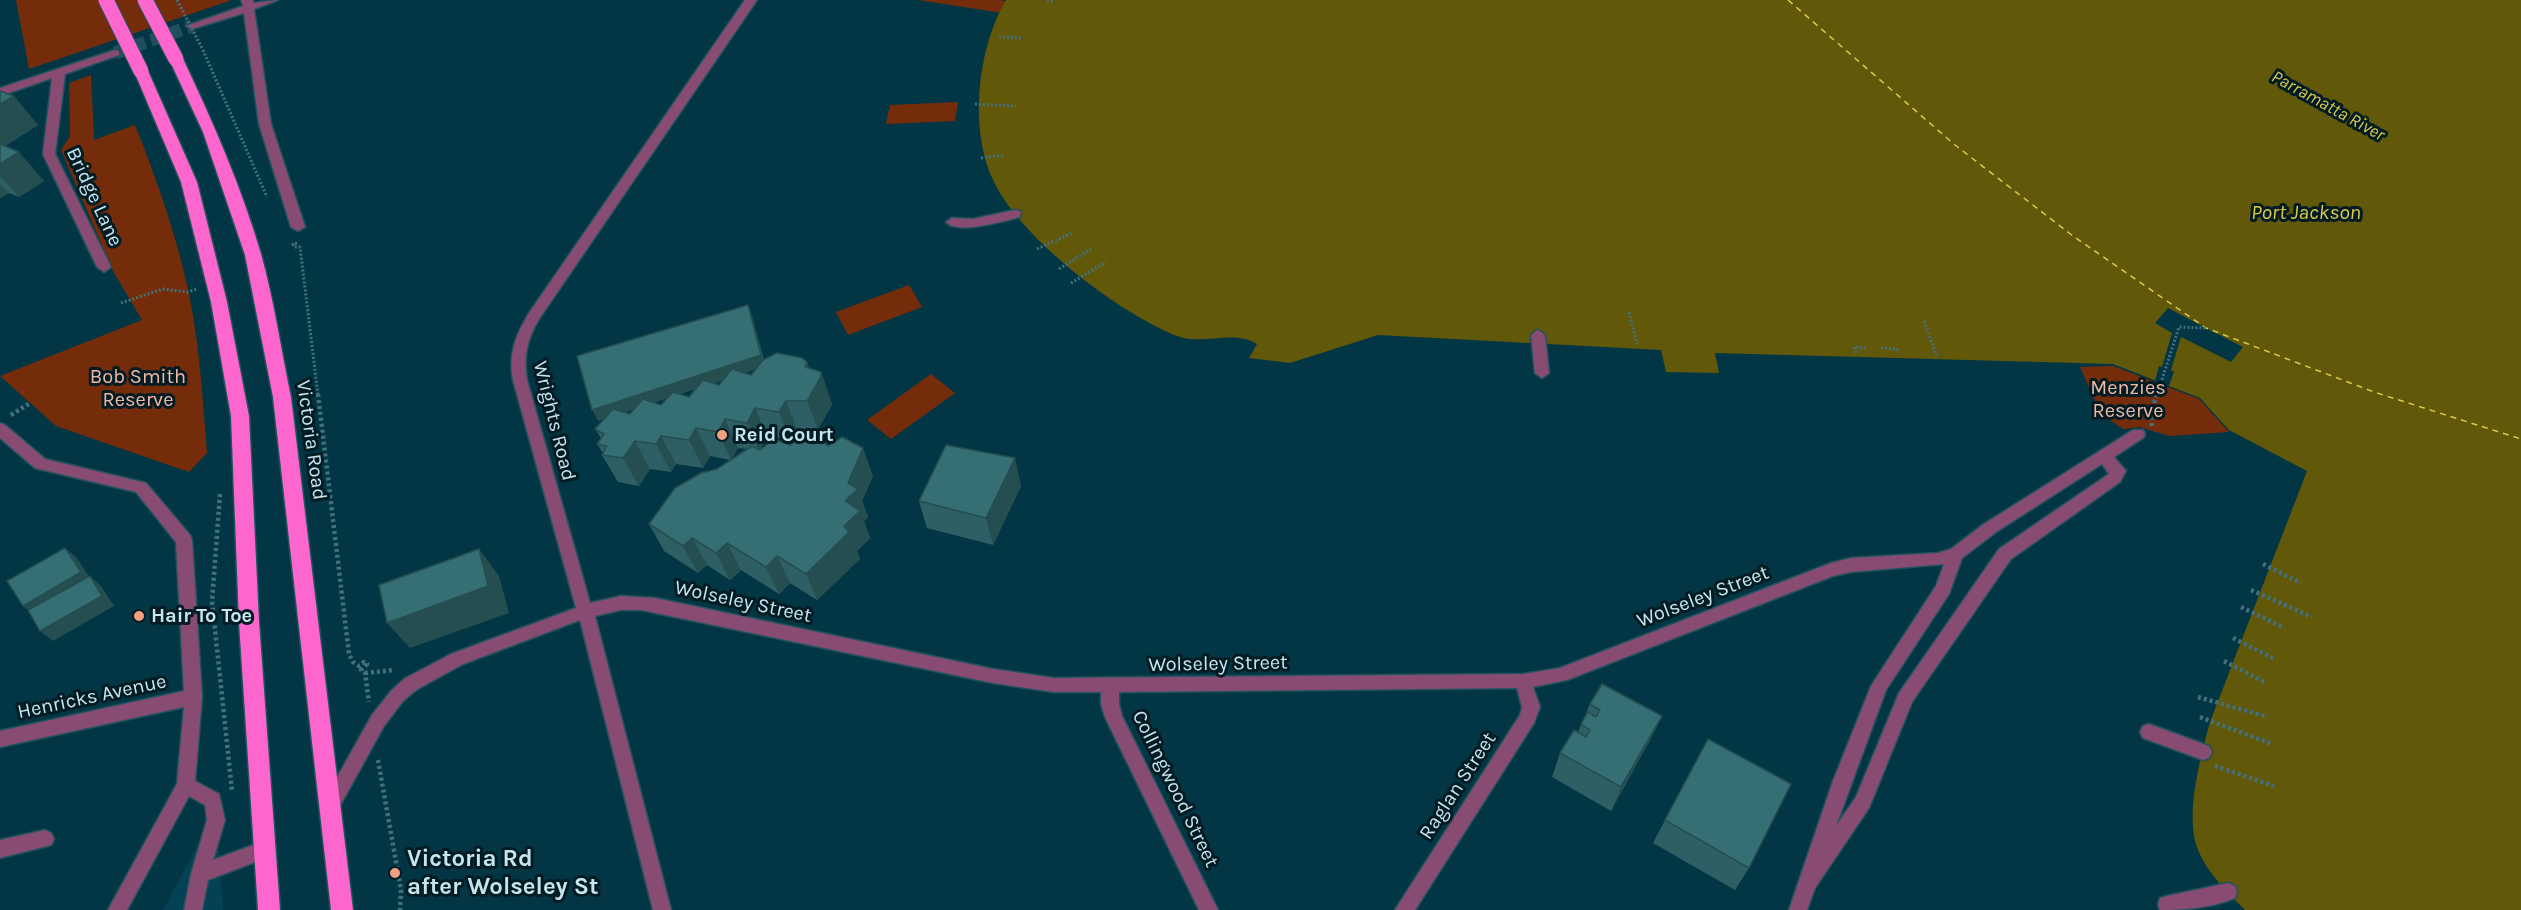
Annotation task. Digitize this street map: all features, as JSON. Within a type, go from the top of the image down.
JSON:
[{"type":"highway","points":[[106,0],[141,70],[189,182],[219,302],[240,416],[249,622],[269,910]]},
{"type":"highway","name":"Victoria Road","points":[[145,0],[210,132],[253,255],[265,310],[282,397],[342,910]]},
{"type":"street","points":[[192,26],[247,3],[272,0]]},
{"type":"street","name":"Wrights Road","points":[[662,910],[586,612],[520,380],[516,358],[534,316],[751,0]]},
{"type":"street","points":[[247,3],[265,124],[297,232]]},
{"type":"street","points":[[0,92],[115,53]]},
{"type":"street","name":"Bridge Lane","points":[[59,72],[49,154],[104,267]]},
{"type":"street","points":[[952,222],[973,223],[1015,214]]},
{"type":"street","points":[[1538,335],[1542,373]]},
{"type":"street","points":[[0,429],[40,464],[141,486],[184,540],[193,697],[186,785],[117,910]]},
{"type":"street","name":"Wolseley Street","points":[[331,805],[378,723],[397,696],[425,674],[586,612],[615,604],[644,603],[993,676],[1043,684],[1110,686],[1523,681],[1562,675],[1831,570],[1851,565],[1938,560],[1956,554],[1990,528],[2138,434]]},
{"type":"street","points":[[1808,882],[1863,802],[1905,698],[1964,610],[2005,554],[2115,478],[2118,471],[2103,455]]},
{"type":"street","points":[[1798,910],[1842,781],[1879,686],[1942,589],[1956,554]]},
{"type":"street","name":"Raglan Street","points":[[1404,910],[1528,718],[1531,707],[1523,681]]},
{"type":"street","name":"Collingwood Street","points":[[1110,686],[1110,704],[1114,717],[1209,910]]},
{"type":"street","name":"Henricks Avenue","points":[[0,739],[193,697]]},
{"type":"street","points":[[2149,732],[2206,758]]},
{"type":"street","points":[[186,785],[213,800],[216,820],[200,874],[193,910]]},
{"type":"street","points":[[0,849],[45,840]]},
{"type":"street","points":[[200,874],[264,850]]},
{"type":"street","points":[[2168,905],[2228,892]]},
{"type":"path","points":[[177,0],[203,50],[269,201]]},
{"type":"path","points":[[1047,0],[1053,2]]},
{"type":"path","points":[[999,37],[1023,38]]},
{"type":"path","points":[[975,104],[1016,106]]},
{"type":"path","points":[[981,158],[1004,155]]},
{"type":"path","points":[[297,232],[300,242],[293,244],[294,247],[300,247],[349,654],[353,662],[359,666],[364,662],[368,664],[361,670],[365,673],[370,717],[378,723]]},
{"type":"path","points":[[1037,249],[1074,232]]},
{"type":"path","points":[[1059,269],[1091,249]]},
{"type":"path","points":[[1071,283],[1106,262]]},
{"type":"path","points":[[121,303],[163,289],[188,292],[200,288],[202,296]]},
{"type":"path","points":[[1629,312],[1637,344]]},
{"type":"path","points":[[1924,321],[1937,356]]},
{"type":"path","points":[[2138,434],[2154,442],[2150,415],[2179,327],[2206,328]]},
{"type":"path","points":[[1856,353],[1854,348],[1868,348]]},
{"type":"path","points":[[1881,348],[1897,349],[1899,353]]},
{"type":"path","points":[[10,416],[30,403]]},
{"type":"path","points":[[221,487],[212,601],[232,800]]},
{"type":"path","points":[[2263,564],[2301,583]]},
{"type":"path","points":[[2251,590],[2312,617]]},
{"type":"path","points":[[2241,607],[2285,628]]},
{"type":"path","points":[[2234,638],[2275,659]]},
{"type":"path","points":[[2224,661],[2266,683]]},
{"type":"path","points":[[365,673],[388,672]]},
{"type":"path","points":[[2198,697],[2268,717]]},
{"type":"path","points":[[2200,717],[2272,744]]},
{"type":"path","points":[[378,754],[401,890],[400,910]]},
{"type":"path","points":[[2206,758],[2274,786]]},
{"type":"shaded area","points":[[217,828],[223,910],[163,910],[206,829]]},
{"type":"green space","points":[[16,0],[232,0],[29,69]]},
{"type":"green space","points":[[918,0],[1000,0],[1013,3],[1009,14]]},
{"type":"green space","name":"Bob Smith Reserve","points":[[91,75],[94,140],[135,125],[167,213],[186,281],[197,341],[207,453],[189,472],[56,426],[0,376],[142,320],[113,271],[61,150],[70,136],[69,83]]},
{"type":"green space","points":[[958,102],[955,121],[886,124],[890,105]]},
{"type":"green space","points":[[909,285],[922,307],[848,335],[836,312]]},
{"type":"green space","name":"Menzies Reserve","points":[[2113,366],[2199,399],[2229,432],[2169,436],[2140,427],[2123,429],[2101,414],[2080,367]]},
{"type":"green space","points":[[931,374],[955,393],[891,439],[867,420]]},
{"type":"water","name":"Port Jackson","points":[[1006,0],[2521,0],[2521,910],[2245,910],[2204,863],[2196,844],[2193,815],[2196,783],[2206,736],[2307,471],[2229,430],[2200,398],[2113,364],[1715,353],[1719,373],[1666,372],[1661,350],[1378,335],[1290,363],[1249,358],[1257,344],[1248,340],[1238,338],[1187,339],[1177,336],[1128,311],[1075,273],[1028,229],[995,184],[981,140],[980,91],[988,42]]},
{"type":"pier","points":[[2168,308],[2243,347],[2231,362],[2181,337],[2171,370],[2174,372],[2169,386],[2155,381],[2159,366],[2162,367],[2172,333],[2155,323]]},
{"type":"building","points":[[0,91],[14,96],[0,104]]},
{"type":"building","points":[[0,144],[19,152],[0,164]]},
{"type":"building","points":[[748,305],[761,355],[592,410],[577,356]]},
{"type":"building","points":[[777,353],[802,358],[807,362],[805,367],[821,372],[821,377],[807,401],[786,401],[779,412],[755,408],[747,423],[725,419],[718,432],[696,428],[689,440],[661,436],[656,444],[635,441],[623,458],[602,455],[607,446],[597,444],[604,434],[595,429],[613,409],[630,414],[643,399],[661,405],[673,392],[689,397],[703,380],[719,385],[732,369],[751,375],[763,360]]},
{"type":"building","points":[[805,436],[821,439],[828,446],[842,437],[863,448],[848,483],[858,489],[845,501],[860,511],[844,526],[849,532],[806,574],[777,556],[766,567],[727,543],[716,553],[692,538],[683,546],[649,524],[675,488],[701,473],[717,469],[752,446],[760,450],[774,439],[790,445]]},
{"type":"building","points":[[946,445],[1015,458],[986,518],[919,501]]},
{"type":"building","points":[[65,548],[81,572],[23,606],[7,581]]},
{"type":"building","points":[[479,549],[488,586],[387,623],[379,585]]},
{"type":"building","points":[[90,576],[102,596],[40,631],[28,610]]},
{"type":"building","points":[[1602,684],[1662,716],[1621,787],[1560,753],[1574,730],[1586,737],[1590,730],[1581,724],[1588,712],[1596,717],[1600,710],[1590,704]]},
{"type":"building","points":[[1708,739],[1791,784],[1749,868],[1665,820]]},
{"type":"ferry route","points":[[1788,0],[1955,145],[2073,236],[2206,328],[2374,392],[2521,439]]},
{"type":"tunnel","points":[[115,53],[192,26]]},
{"type":"place","name":"Reid Court","points":[[722,435]]},
{"type":"place","name":"Hair To Toe","points":[[139,616]]},
{"type":"place","name":"Victoria Rd after Wolseley St","points":[[395,873]]},
{"type":"water label","name":"Parramatta River","points":[[2328,106]]}]
